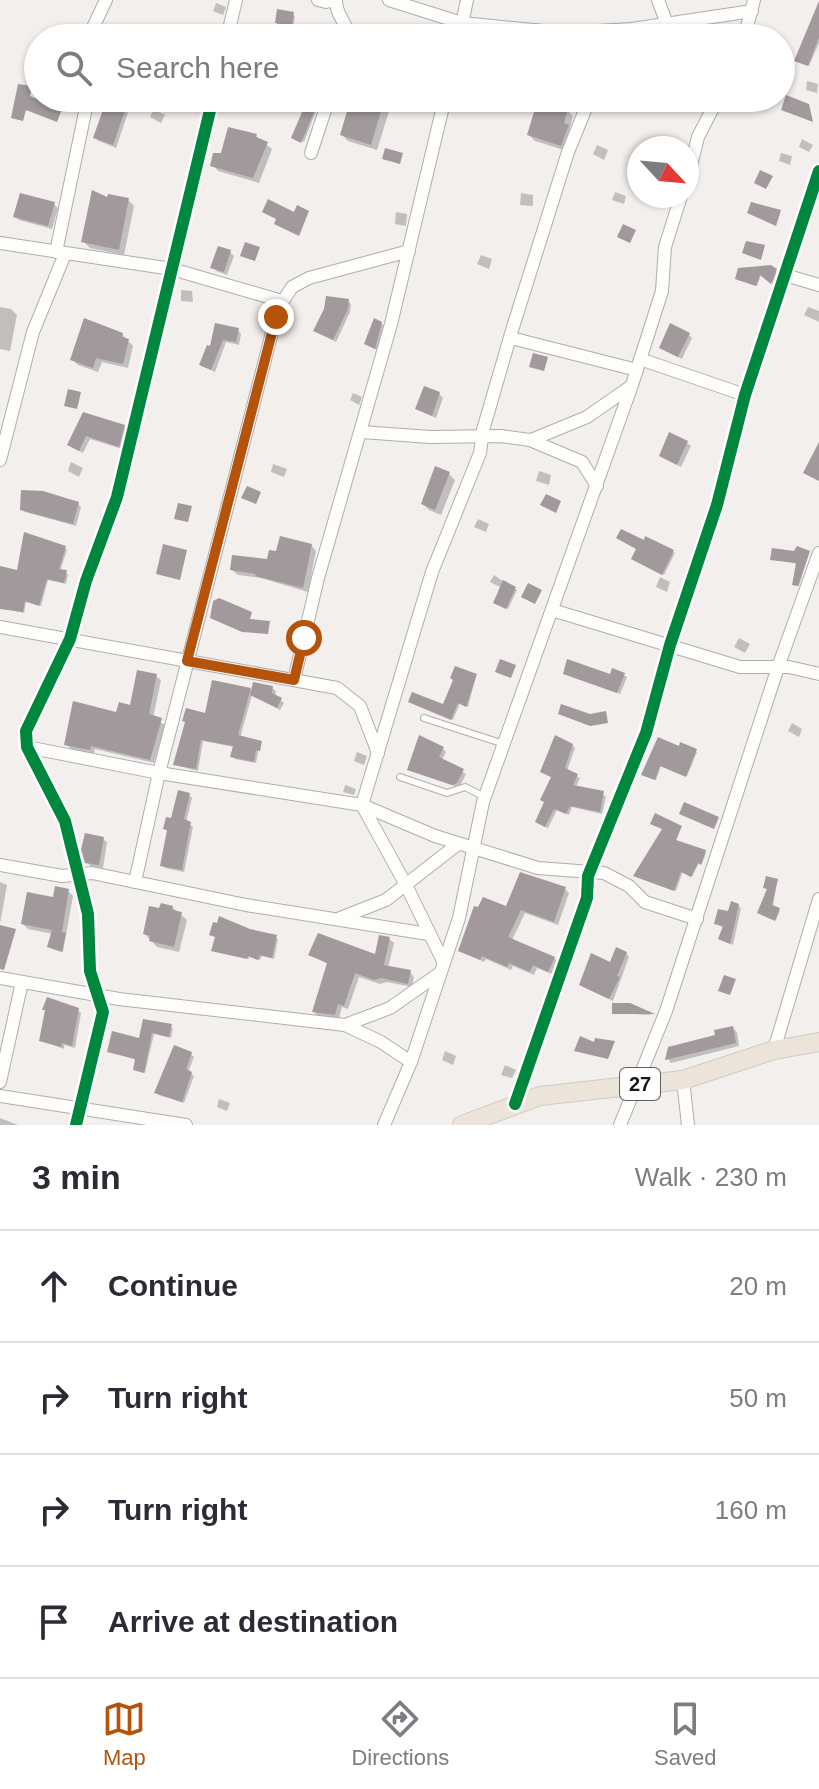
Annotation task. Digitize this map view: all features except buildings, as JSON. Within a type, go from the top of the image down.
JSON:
[{"type":"main road","name":"27","points":[[462,1125],[540,1096],[683,1080],[774,1050],[819,1042]]},
{"type":"street","points":[[95,24],[106,0]]},
{"type":"street","points":[[230,24],[236,0]]},
{"type":"street","points":[[318,0],[336,0],[345,24]]},
{"type":"street","points":[[389,0],[471,24]]},
{"type":"street","points":[[462,23],[467,0]]},
{"type":"street","points":[[658,0],[667,24],[753,6]]},
{"type":"street","points":[[0,460],[33,332],[60,253],[85,112]]},
{"type":"street","points":[[76,1125],[103,1018],[88,958],[88,914],[61,809],[27,747],[28,723],[70,639],[86,581],[117,497],[210,112]]},
{"type":"street","points":[[311,153],[324,112]]},
{"type":"street","points":[[294,680],[318,578],[362,432],[442,112]]},
{"type":"street","points":[[442,968],[406,885],[362,805],[429,582],[480,453],[482,436],[511,338],[568,152],[584,112]]},
{"type":"street","points":[[699,136],[711,112]]},
{"type":"street","points":[[515,1104],[587,898],[588,876],[646,733],[670,645],[706,543],[745,395],[819,171]]},
{"type":"street","points":[[384,1125],[411,1062],[465,899],[485,797],[632,385],[662,291],[665,247],[677,208]]},
{"type":"street","points":[[0,243],[172,269],[282,301]]},
{"type":"street","points":[[135,882],[187,661],[282,301],[292,287],[309,278],[409,251]]},
{"type":"street","points":[[785,275],[819,285]]},
{"type":"street","points":[[511,338],[638,364],[745,395]]},
{"type":"street","points":[[530,440],[587,417],[632,385]]},
{"type":"street","points":[[362,432],[530,440],[582,462],[597,486]]},
{"type":"street","points":[[620,1125],[666,1011],[778,667],[819,553]]},
{"type":"street","points":[[552,610],[740,667],[778,667],[819,674]]},
{"type":"street","points":[[0,627],[337,688],[360,706],[378,753]]},
{"type":"street","points":[[27,747],[159,773],[362,805],[458,844],[538,868],[564,872],[592,870],[620,880],[645,902],[697,919]]},
{"type":"street","points":[[336,919],[370,908],[406,885],[458,844]]},
{"type":"street","points":[[0,865],[62,876],[92,873],[246,905],[428,934]]},
{"type":"street","points":[[774,1050],[819,899]]},
{"type":"street","points":[[345,1025],[390,1008],[442,968]]},
{"type":"street","points":[[0,978],[99,996],[345,1025],[381,1042],[411,1062]]},
{"type":"street","points":[[0,1082],[22,982]]},
{"type":"street","points":[[683,1080],[688,1125]]},
{"type":"street","points":[[0,1096],[186,1125]]},
{"type":"lane","points":[[424,718],[504,744]]},
{"type":"lane","points":[[400,777],[447,793],[465,787],[485,797]]},
{"type":"cycle path","points":[[76,1125],[103,1012],[90,971],[88,914],[65,821],[27,747],[26,731],[70,639],[86,581],[117,497],[210,112]]},
{"type":"cycle path","points":[[515,1104],[587,898],[588,876],[646,733],[670,645],[717,505],[745,395],[819,171]]},
{"type":"route","points":[[276,317],[187,661],[294,680],[304,638]]}]
